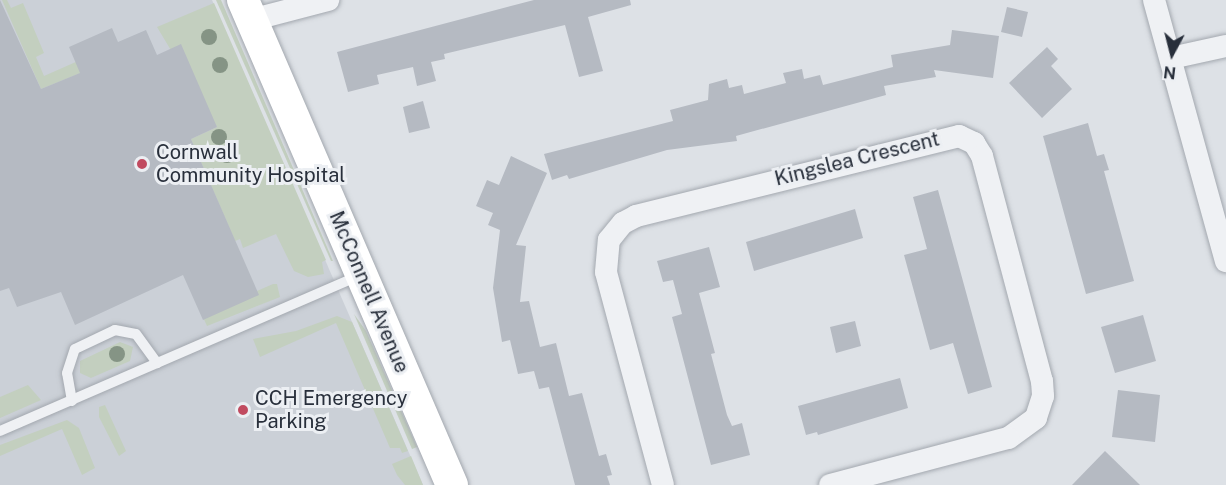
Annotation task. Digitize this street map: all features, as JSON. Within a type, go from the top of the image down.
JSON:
[{"type":"main road","name":"McConnell Avenue","points":[[247,10],[452,485]]},
{"type":"street","points":[[247,10],[328,0]]},
{"type":"street","points":[[1155,0],[1226,261]]},
{"type":"street","points":[[1171,58],[1226,46]]},
{"type":"street","name":"Kingslea Crescent","points":[[663,485],[606,272],[609,240],[623,223],[658,210],[958,136],[974,143],[982,156],[1042,381],[1043,396],[1036,418],[1008,438],[830,485]]},
{"type":"lane","points":[[0,430],[362,275]]},
{"type":"lane","points":[[72,401],[67,373],[75,349],[115,330],[136,334],[157,363]]},
{"type":"shaded area","name":"Cornwall Community Hospital","points":[[0,0],[212,0],[423,485],[0,485]]},
{"type":"green space","points":[[2,0],[7,0],[11,8],[23,3],[44,53],[36,57],[44,76],[78,61],[83,72],[41,89]]},
{"type":"green space","points":[[216,0],[221,0],[333,261],[331,261]]},
{"type":"green space","points":[[214,3],[326,260],[322,262],[324,274],[308,277],[294,271],[276,234],[243,248],[240,239],[235,241],[191,139],[217,127],[157,27]]},
{"type":"green space","points":[[277,284],[280,297],[207,326],[202,315]]},
{"type":"green space","points":[[354,314],[366,331],[417,447],[412,449]]},
{"type":"green space","points":[[337,316],[352,322],[408,451],[402,453],[400,448],[390,448],[336,323],[260,357],[253,339],[296,331]]},
{"type":"green space","points":[[120,342],[133,347],[130,361],[91,378],[80,373],[80,361]]},
{"type":"green space","points":[[28,385],[41,400],[0,418],[0,397]]},
{"type":"green space","points":[[105,405],[126,451],[119,456],[99,417],[99,407]]},
{"type":"green space","points":[[67,420],[79,428],[95,468],[82,475],[62,429],[0,456],[0,445]]},
{"type":"green space","points":[[411,456],[423,485],[405,485],[392,464]]},
{"type":"building","points":[[0,0],[41,89],[80,73],[69,47],[112,28],[118,42],[146,30],[157,55],[181,44],[217,127],[191,139],[259,295],[203,320],[183,275],[75,325],[61,292],[17,307],[9,288],[0,291]]},
{"type":"building","points":[[534,0],[630,0],[631,5],[588,17],[603,71],[579,77],[565,25],[444,54],[445,59],[431,62],[436,81],[417,86],[413,67],[377,75],[379,84],[348,92],[337,52]]},
{"type":"building","points":[[1007,7],[1028,12],[1022,37],[1001,32]]},
{"type":"building","points":[[952,30],[999,36],[993,78],[934,70],[936,77],[884,86],[886,95],[736,136],[737,141],[667,150],[569,179],[567,175],[552,180],[544,154],[673,121],[670,110],[708,100],[709,84],[727,79],[729,88],[742,85],[744,94],[786,83],[783,73],[802,69],[804,79],[820,75],[823,85],[893,67],[891,55],[950,45]]},
{"type":"building","points":[[1047,47],[1058,59],[1051,66],[1072,89],[1042,118],[1009,83]]},
{"type":"building","points":[[423,101],[430,128],[409,133],[403,107]]},
{"type":"building","points":[[1088,123],[1097,156],[1104,154],[1109,170],[1104,171],[1134,281],[1086,294],[1043,136]]},
{"type":"building","points":[[511,156],[547,173],[516,245],[526,246],[520,302],[529,301],[540,347],[556,343],[569,396],[582,393],[599,456],[606,454],[612,475],[607,476],[610,485],[575,485],[549,387],[539,389],[534,371],[518,374],[510,340],[502,342],[493,288],[500,230],[488,225],[493,213],[476,206],[487,180],[499,185]]},
{"type":"building","points":[[938,190],[992,387],[968,394],[953,343],[930,350],[904,255],[927,249],[913,197]]},
{"type":"building","points":[[855,209],[863,238],[754,271],[746,242]]},
{"type":"building","points":[[709,247],[720,287],[699,293],[715,353],[711,354],[727,415],[732,426],[742,423],[750,455],[711,465],[672,317],[682,314],[673,280],[663,282],[657,261]]},
{"type":"building","points":[[1143,315],[1156,361],[1115,373],[1101,327]]},
{"type":"building","points":[[855,321],[861,346],[836,353],[830,327]]},
{"type":"building","points":[[900,378],[908,408],[818,435],[817,432],[806,435],[798,406]]},
{"type":"building","points":[[1118,390],[1160,395],[1155,442],[1112,437]]},
{"type":"building","points":[[1105,451],[1140,485],[1072,485]]},
{"type":"place","name":"Cornwall Community Hospital","points":[[142,164]]},
{"type":"place","name":"CCH Emergency Parking","points":[[243,410]]}]
